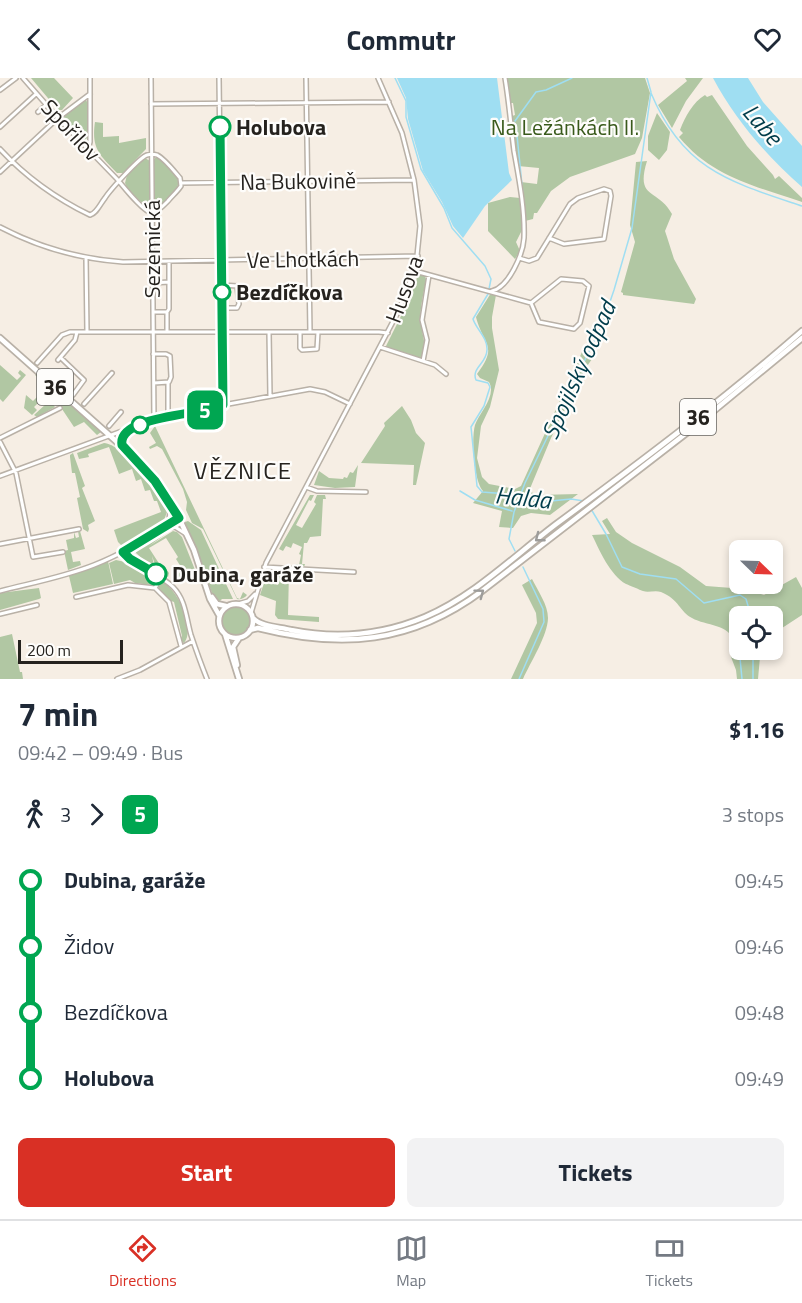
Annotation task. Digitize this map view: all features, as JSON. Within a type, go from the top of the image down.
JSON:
[{"type":"main road","name":"36","points":[[250,630],[258,628],[308,639],[341,641],[382,636],[411,629],[438,618],[472,599],[576,518],[592,502],[735,388],[802,331]]},
{"type":"main road","name":"36","points":[[0,338],[126,450],[155,481],[171,503],[187,534],[211,602],[219,615],[219,626],[225,634],[240,679]]},
{"type":"main road","name":"36","points":[[238,604],[248,608],[258,623],[333,635],[370,633],[407,624],[435,612],[462,597],[573,513],[592,502],[720,407],[802,338]]},
{"type":"main road","points":[[126,450],[121,442],[128,429]]},
{"type":"main road","name":"36","points":[[207,587],[215,602],[226,606]]},
{"type":"main road","points":[[219,615],[226,606],[238,604]]},
{"type":"main road","name":"Husova","points":[[250,630],[252,616]]},
{"type":"main road","points":[[225,634],[238,638],[250,630]]},
{"type":"main road","name":"36","points":[[238,638],[233,647],[240,679]]},
{"type":"street","points":[[0,90],[16,78]]},
{"type":"street","name":"Spořilov","points":[[23,78],[88,150],[144,208],[152,213]]},
{"type":"street","points":[[88,150],[90,78]]},
{"type":"street","name":"Sezemická","points":[[151,78],[154,420]]},
{"type":"street","points":[[219,78],[223,405]]},
{"type":"street","points":[[306,78],[310,332]]},
{"type":"street","name":"Husova","points":[[252,616],[264,567],[388,333],[415,271],[420,219],[414,180],[402,133],[378,78]]},
{"type":"street","points":[[492,291],[503,284],[519,258],[524,240],[505,78]]},
{"type":"street","points":[[0,127],[36,94]]},
{"type":"street","points":[[0,172],[58,118],[90,94]]},
{"type":"street","points":[[151,104],[389,102]]},
{"type":"street","points":[[38,112],[46,105]]},
{"type":"street","points":[[0,149],[11,161],[46,189],[91,216],[143,157],[152,154],[159,156],[179,176],[181,183],[178,190],[159,210],[152,213]]},
{"type":"street","name":"Na Bukovině","points":[[181,183],[414,180]]},
{"type":"street","points":[[519,258],[529,261],[535,259],[564,210],[573,201],[604,189],[610,191],[612,196],[604,239],[564,244],[549,238]]},
{"type":"street","name":"Ve Lhotkách","points":[[0,227],[21,238],[68,253],[86,258],[123,262],[418,256]]},
{"type":"street","points":[[86,258],[87,332]]},
{"type":"street","points":[[167,332],[169,262]]},
{"type":"street","points":[[415,271],[531,303]]},
{"type":"street","name":"Husova","points":[[423,361],[427,339],[422,320],[429,274]]},
{"type":"street","points":[[561,279],[583,281],[590,286],[580,323],[574,329],[538,322],[531,303],[561,279]]},
{"type":"street","points":[[153,283],[169,282]]},
{"type":"street","points":[[222,285],[237,286],[239,304],[235,308],[222,308]]},
{"type":"street","points":[[153,312],[167,312]]},
{"type":"street","points":[[73,395],[84,380],[59,359],[75,340],[77,332]]},
{"type":"street","points":[[269,332],[270,396]]},
{"type":"street","points":[[300,332],[300,349],[316,350],[318,332]]},
{"type":"street","points":[[37,363],[64,333],[388,333]]},
{"type":"street","points":[[380,347],[437,366],[446,374]]},
{"type":"street","points":[[153,354],[170,356],[171,379],[168,382],[168,413]]},
{"type":"street","points":[[84,404],[112,372]]},
{"type":"street","points":[[154,383],[168,382]]},
{"type":"street","points":[[0,476],[154,420],[223,405],[313,389],[350,404]]},
{"type":"street","points":[[60,408],[0,440],[15,470],[34,559],[63,552]]},
{"type":"street","points":[[109,426],[121,412]]},
{"type":"street","points":[[306,487],[317,491],[366,492]]},
{"type":"street","points":[[163,528],[169,520],[171,503]]},
{"type":"street","points":[[0,591],[80,571],[123,552],[179,518]]},
{"type":"street","points":[[163,528],[175,527],[187,534]]},
{"type":"street","points":[[0,544],[80,529]]},
{"type":"street","points":[[123,552],[174,588],[182,601],[207,679]]},
{"type":"street","points":[[264,567],[354,572]]},
{"type":"street","points":[[155,588],[161,578]]},
{"type":"street","name":"Husova","points":[[238,604],[253,597],[260,581]]},
{"type":"street","points":[[76,597],[128,585],[155,588],[169,602],[181,646]]},
{"type":"street","points":[[0,614],[37,605]]},
{"type":"street","points":[[117,679],[140,670],[193,641]]},
{"type":"green space","points":[[31,78],[54,78],[73,98],[62,110],[58,110]]},
{"type":"green space","name":"Na Ležánkách II.","points":[[506,78],[645,78],[650,93],[642,138],[635,154],[570,177],[551,191],[537,213],[534,213],[533,219],[525,221],[521,182],[537,184],[539,168],[518,166],[512,116],[515,115],[513,103],[510,103]]},
{"type":"green space","points":[[685,78],[703,78],[686,101],[672,128],[658,105],[687,81]]},
{"type":"green space","points":[[705,95],[707,97],[712,95],[747,146],[775,179],[779,176],[802,198],[802,202],[751,185],[720,171],[692,151],[679,137],[683,133],[680,130],[690,110]]},
{"type":"green space","points":[[85,99],[88,103],[88,137],[81,141],[63,120],[64,115]]},
{"type":"green space","points":[[657,113],[670,132],[667,150],[659,160],[648,150],[648,136]]},
{"type":"green space","points":[[95,122],[103,123],[103,137],[119,136],[119,143],[146,138],[146,149],[123,173],[117,173],[98,151],[94,139]]},
{"type":"green space","points":[[145,158],[150,161],[150,206],[148,209],[128,190],[125,183],[127,175]]},
{"type":"green space","points":[[159,158],[169,167],[178,180],[176,190],[157,209],[154,206],[153,161]]},
{"type":"green space","points":[[647,161],[644,182],[646,188],[672,214],[665,231],[674,259],[696,299],[694,304],[623,295],[621,292],[635,242],[630,225],[636,162]]},
{"type":"green space","points":[[510,197],[520,198],[522,230],[516,242],[520,251],[515,259],[488,231],[488,203]]},
{"type":"green space","points":[[419,273],[425,275],[426,280],[421,313],[424,351],[423,356],[418,358],[385,348]]},
{"type":"green space","points":[[491,293],[496,295],[492,328],[499,370],[490,407],[481,426],[477,458],[482,477],[489,484],[515,489],[521,486],[582,352],[595,358],[585,369],[551,438],[529,491],[537,495],[578,494],[550,515],[531,513],[521,516],[513,528],[499,527],[502,511],[473,503],[483,491],[475,469],[474,431],[491,393],[489,382],[477,374],[484,364],[488,351],[476,317]]},
{"type":"green space","points":[[0,365],[17,380],[21,376],[18,373],[20,370],[26,375],[3,402],[0,399]]},
{"type":"green space","points":[[36,374],[101,432],[97,435],[84,422],[74,427],[50,391],[51,389]]},
{"type":"green space","points":[[39,387],[55,407],[37,417],[34,415],[47,403],[43,398],[34,407],[37,410],[32,415],[24,408],[26,395],[33,401],[41,393],[37,390]]},
{"type":"green space","points":[[402,406],[416,433],[425,443],[416,485],[413,485],[414,465],[361,463],[385,426],[384,423]]},
{"type":"green space","points":[[155,426],[237,598],[240,599],[237,599],[203,529],[192,523],[186,510],[187,502],[183,489],[162,449],[157,446],[150,449],[149,447],[156,443],[150,433]]},
{"type":"green space","points":[[104,443],[112,445],[131,460],[158,493],[167,512],[163,523],[123,547],[118,542],[114,530],[161,512],[150,490],[145,491],[141,479],[136,481],[132,469],[119,474],[109,447],[88,454],[89,457],[79,459],[77,453]]},
{"type":"green space","points":[[73,453],[85,486],[82,488],[95,521],[88,525],[88,532],[83,529],[77,498],[80,497],[75,473],[72,473],[70,455]]},
{"type":"green space","points":[[358,465],[355,487],[335,488],[314,485],[319,471],[329,478],[343,479],[347,478],[350,472],[353,473]]},
{"type":"green space","points":[[310,495],[314,495],[296,525],[302,528],[316,504],[314,502],[317,495],[325,495],[321,536],[310,537],[307,543],[304,543],[302,564],[305,564],[304,567],[293,568],[296,564],[299,565],[301,555],[299,554],[302,547],[293,543],[291,548],[286,546],[283,551],[279,549]]},
{"type":"green space","points":[[607,518],[616,532],[632,543],[680,567],[706,586],[729,588],[729,594],[783,594],[783,584],[796,577],[802,588],[802,615],[783,627],[783,606],[729,606],[729,633],[717,626],[698,621],[667,595],[659,591],[647,592],[620,580],[606,562],[592,535],[610,534],[602,521]]},
{"type":"green space","points":[[188,521],[201,530],[233,599],[222,599],[218,603],[214,598],[185,522]]},
{"type":"green space","points":[[174,528],[149,546],[173,531],[177,532],[182,537],[199,580],[189,574],[178,577],[178,574],[186,569],[181,567],[176,559],[178,557],[166,538],[149,548],[162,568],[164,566],[169,573],[168,577],[157,570],[152,556],[155,570],[136,553],[142,544],[160,538],[157,535]]},
{"type":"green space","points":[[78,531],[80,531],[85,549],[71,552],[73,562],[80,561],[81,565],[68,570],[64,551],[68,550],[66,540],[74,538],[74,532],[76,538],[79,537]]},
{"type":"green space","points":[[116,560],[125,562],[157,580],[156,583],[152,585],[135,583],[130,580],[114,584],[109,563]]},
{"type":"green space","points":[[108,561],[113,584],[73,593],[69,576]]},
{"type":"green space","points":[[268,571],[272,571],[270,582],[278,585],[280,579],[274,577],[276,572],[289,572],[288,615],[319,617],[319,622],[278,619],[275,615],[276,601],[260,595]]},
{"type":"green space","points":[[532,579],[546,608],[547,625],[542,641],[523,679],[511,679],[537,623],[536,613],[522,585]]},
{"type":"green space","points":[[162,582],[174,593],[184,610],[188,629],[184,643],[180,640],[182,636],[174,602],[159,590],[159,584]]},
{"type":"green space","points":[[39,588],[41,598],[0,610],[0,593]]},
{"type":"green space","points":[[243,592],[247,595],[244,598],[240,599]]},
{"type":"green space","points":[[236,607],[246,611],[250,621],[246,631],[236,635],[226,631],[222,621],[226,611]]},
{"type":"green space","points":[[12,634],[23,679],[0,679],[0,637]]},
{"type":"green space","points":[[732,660],[760,660],[758,679],[737,679]]},
{"type":"water","points":[[397,78],[497,78],[509,173],[512,180],[485,206],[463,238],[453,226],[442,202],[423,171],[408,119],[406,98]]},
{"type":"water","name":"Labe","points":[[713,78],[748,78],[763,102],[802,146],[802,187],[753,137]]},
{"type":"waterway","name":"Halda","points":[[395,78],[406,101],[406,117],[421,169],[444,208],[452,228],[485,266],[491,279],[488,294],[473,319],[487,346],[485,358],[475,376],[476,380],[488,383],[490,387],[484,406],[471,427],[477,486],[482,492],[508,494],[541,502],[571,499],[584,501]]},
{"type":"waterway","points":[[515,121],[536,92],[572,78]]},
{"type":"waterway","name":"Spojilský odpad","points":[[515,551],[509,539],[514,512],[525,483],[602,325],[632,228],[651,92],[647,78]]},
{"type":"waterway","points":[[651,93],[678,140],[694,156],[731,180],[802,206]]},
{"type":"waterway","points":[[516,125],[525,215]]},
{"type":"waterway","points":[[460,491],[475,500],[512,511]]},
{"type":"waterway","name":"Halda","points":[[591,509],[622,567],[640,574],[676,579],[704,603],[740,595],[746,599],[748,606]]},
{"type":"waterway","name":"Spojilský odpad","points":[[519,679],[544,622],[543,609],[523,567]]},
{"type":"waterway","points":[[740,660],[742,679]]},
{"type":"waterway","name":"Halda","points":[[753,660],[753,679]]},
{"type":"bus line","name":"5","points":[[156,574],[130,559],[123,552],[179,518],[166,495],[121,442],[128,429],[152,420],[223,405],[220,127]]},
{"type":"place","name":"Holubova","points":[[220,127]]},
{"type":"place","name":"Bezdíčkova","points":[[222,292]]},
{"type":"place","name":"Dubina, garáže","points":[[156,574]]},
{"type":"district","name":"VĚZNICE","points":[[243,470]]}]
